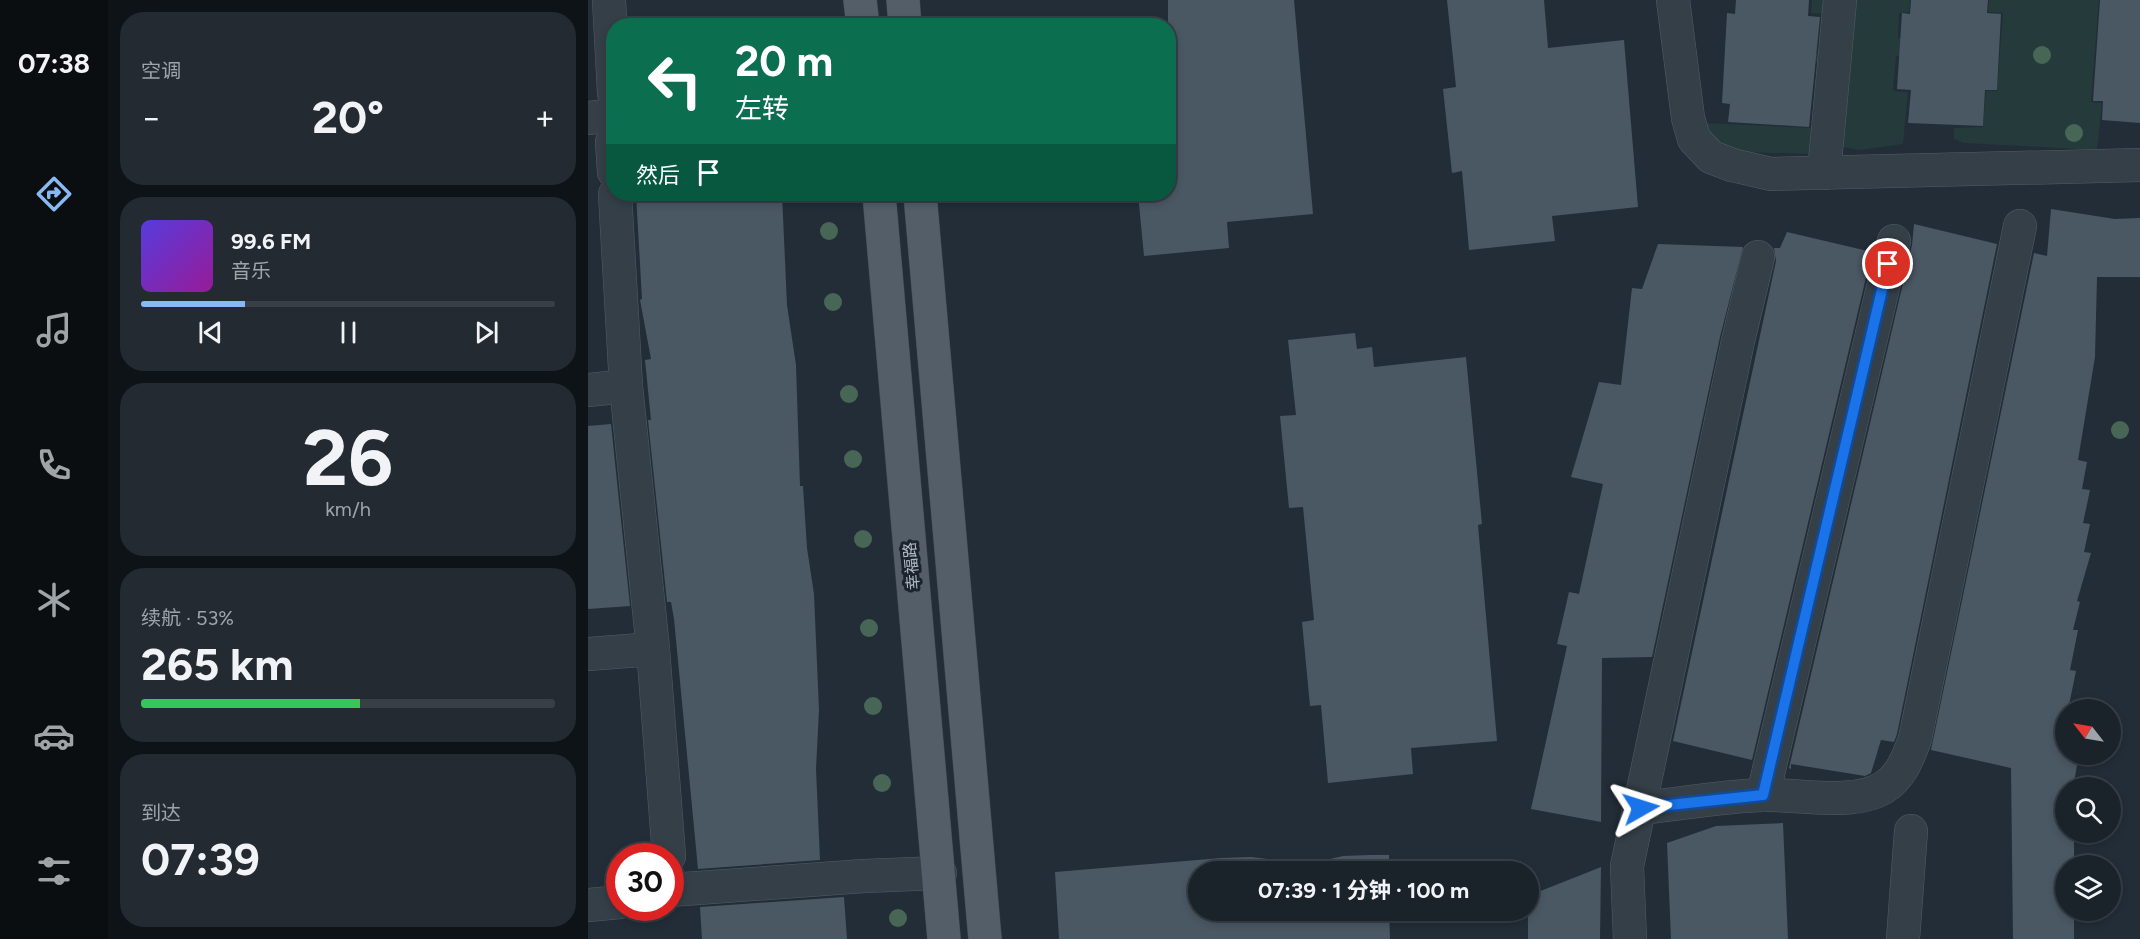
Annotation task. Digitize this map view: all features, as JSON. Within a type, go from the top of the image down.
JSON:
[{"type":"main road","points":[[860,0],[862,18]]},
{"type":"main road","points":[[903,0],[904,18]]},
{"type":"main road","name":"幸福路","points":[[880,201],[944,939]]},
{"type":"main road","points":[[921,201],[985,939]]},
{"type":"street","points":[[609,0],[610,18]]},
{"type":"street","points":[[1673,0],[1688,118],[1694,139],[1712,157],[1732,165],[1772,174],[2140,165]]},
{"type":"street","points":[[1824,173],[1840,0]]},
{"type":"street","points":[[588,118],[606,140]]},
{"type":"street","points":[[615,201],[626,386],[653,649],[668,843]]},
{"type":"street","points":[[1641,808],[1763,795],[1846,797],[1881,789],[1895,778],[1906,761],[1915,739],[2020,226]]},
{"type":"street","points":[[1763,795],[1894,241]]},
{"type":"street","points":[[1630,939],[1627,866],[1738,341],[1758,257]]},
{"type":"street","points":[[588,390],[626,386]]},
{"type":"street","points":[[588,654],[653,649]]},
{"type":"street","points":[[1903,939],[1911,831]]},
{"type":"street","points":[[684,885],[940,873]]},
{"type":"street","points":[[588,905],[606,904]]},
{"type":"green space","points":[[1812,0],[1837,0],[1811,154],[1738,152],[1713,145],[1705,123],[1813,128],[1823,62],[1812,61],[1812,53],[1820,53],[1822,14],[1811,13]]},
{"type":"green space","points":[[1844,0],[1910,0],[1909,12],[1899,13],[1898,38],[1908,39],[1907,56],[1896,56],[1893,91],[1908,92],[1903,144],[1859,150],[1838,146]]},
{"type":"green space","points":[[1989,0],[2099,0],[2091,102],[2102,103],[2097,150],[1964,143],[1954,139],[1954,128],[1983,127],[1986,91],[1997,91],[2003,13],[1988,12]]},
{"type":"building","points":[[1168,0],[1294,0],[1313,214],[1227,222],[1229,248],[1144,256],[1139,201],[1176,201],[1176,18],[1168,18]]},
{"type":"building","points":[[1447,0],[1544,0],[1548,48],[1624,40],[1638,207],[1552,216],[1555,241],[1469,250],[1462,171],[1452,173],[1443,89],[1456,87]]},
{"type":"building","points":[[1736,0],[1809,0],[1808,16],[1820,17],[1809,127],[1728,122],[1730,104],[1722,103],[1727,13],[1735,14]]},
{"type":"building","points":[[1911,0],[1988,0],[1987,13],[2001,14],[1997,90],[1985,90],[1983,126],[1908,123],[1911,90],[1897,89],[1902,13],[1910,14]]},
{"type":"building","points":[[2100,0],[2140,0],[2140,123],[2102,120],[2103,101],[2093,101]]},
{"type":"building","points":[[636,201],[782,201],[787,305],[796,365],[800,486],[803,486],[807,548],[814,594],[819,710],[816,769],[820,860],[698,869],[674,619],[671,602],[667,602],[648,420],[651,420],[645,360],[651,359],[640,300],[642,299]]},
{"type":"building","points":[[2051,209],[2115,219],[2140,218],[2140,277],[2097,277],[2095,357],[2078,460],[2087,462],[2082,489],[2090,490],[2083,523],[2090,524],[2084,552],[2091,553],[2077,601],[2080,602],[2073,630],[2078,630],[2070,670],[2076,671],[2070,699],[2055,699],[2055,765],[2077,765],[2075,777],[2055,777],[2055,843],[2074,843],[2074,855],[2055,855],[2055,921],[2074,921],[2074,939],[2013,939],[2011,768],[1931,750],[2034,253],[2047,256]]},
{"type":"building","points":[[1914,224],[1997,244],[1897,734],[1894,742],[1881,740],[1871,773],[1865,776],[1791,764],[1791,769],[1789,768],[1912,245]]},
{"type":"building","points":[[1787,232],[1872,252],[1752,760],[1673,741],[1776,261],[1774,248],[1780,248]]},
{"type":"building","points":[[1658,244],[1743,247],[1720,337],[1652,657],[1602,658],[1601,822],[1531,809],[1567,646],[1557,644],[1569,592],[1579,594],[1603,484],[1571,477],[1599,382],[1621,385],[1632,288],[1642,289]]},
{"type":"building","points":[[1355,333],[1357,349],[1372,347],[1374,367],[1466,357],[1482,524],[1478,525],[1497,741],[1411,748],[1413,774],[1328,783],[1321,705],[1310,706],[1302,622],[1314,620],[1303,507],[1289,508],[1280,416],[1296,415],[1288,340]]},
{"type":"building","points":[[611,424],[630,606],[588,609],[588,426]]},
{"type":"building","points":[[1783,823],[1788,939],[1671,939],[1667,843],[1716,826]]},
{"type":"building","points":[[1389,855],[1389,861],[1321,861],[1343,856]]},
{"type":"building","points":[[1251,857],[1284,861],[1188,861],[1188,921],[1389,921],[1390,939],[1059,939],[1055,872],[1221,858]]},
{"type":"building","points":[[1601,867],[1600,939],[1528,939],[1528,921],[1539,921],[1539,892]]},
{"type":"building","points":[[844,897],[847,939],[702,939],[700,907]]},
{"type":"route","points":[[1641,808],[1763,795],[1888,264]]}]
